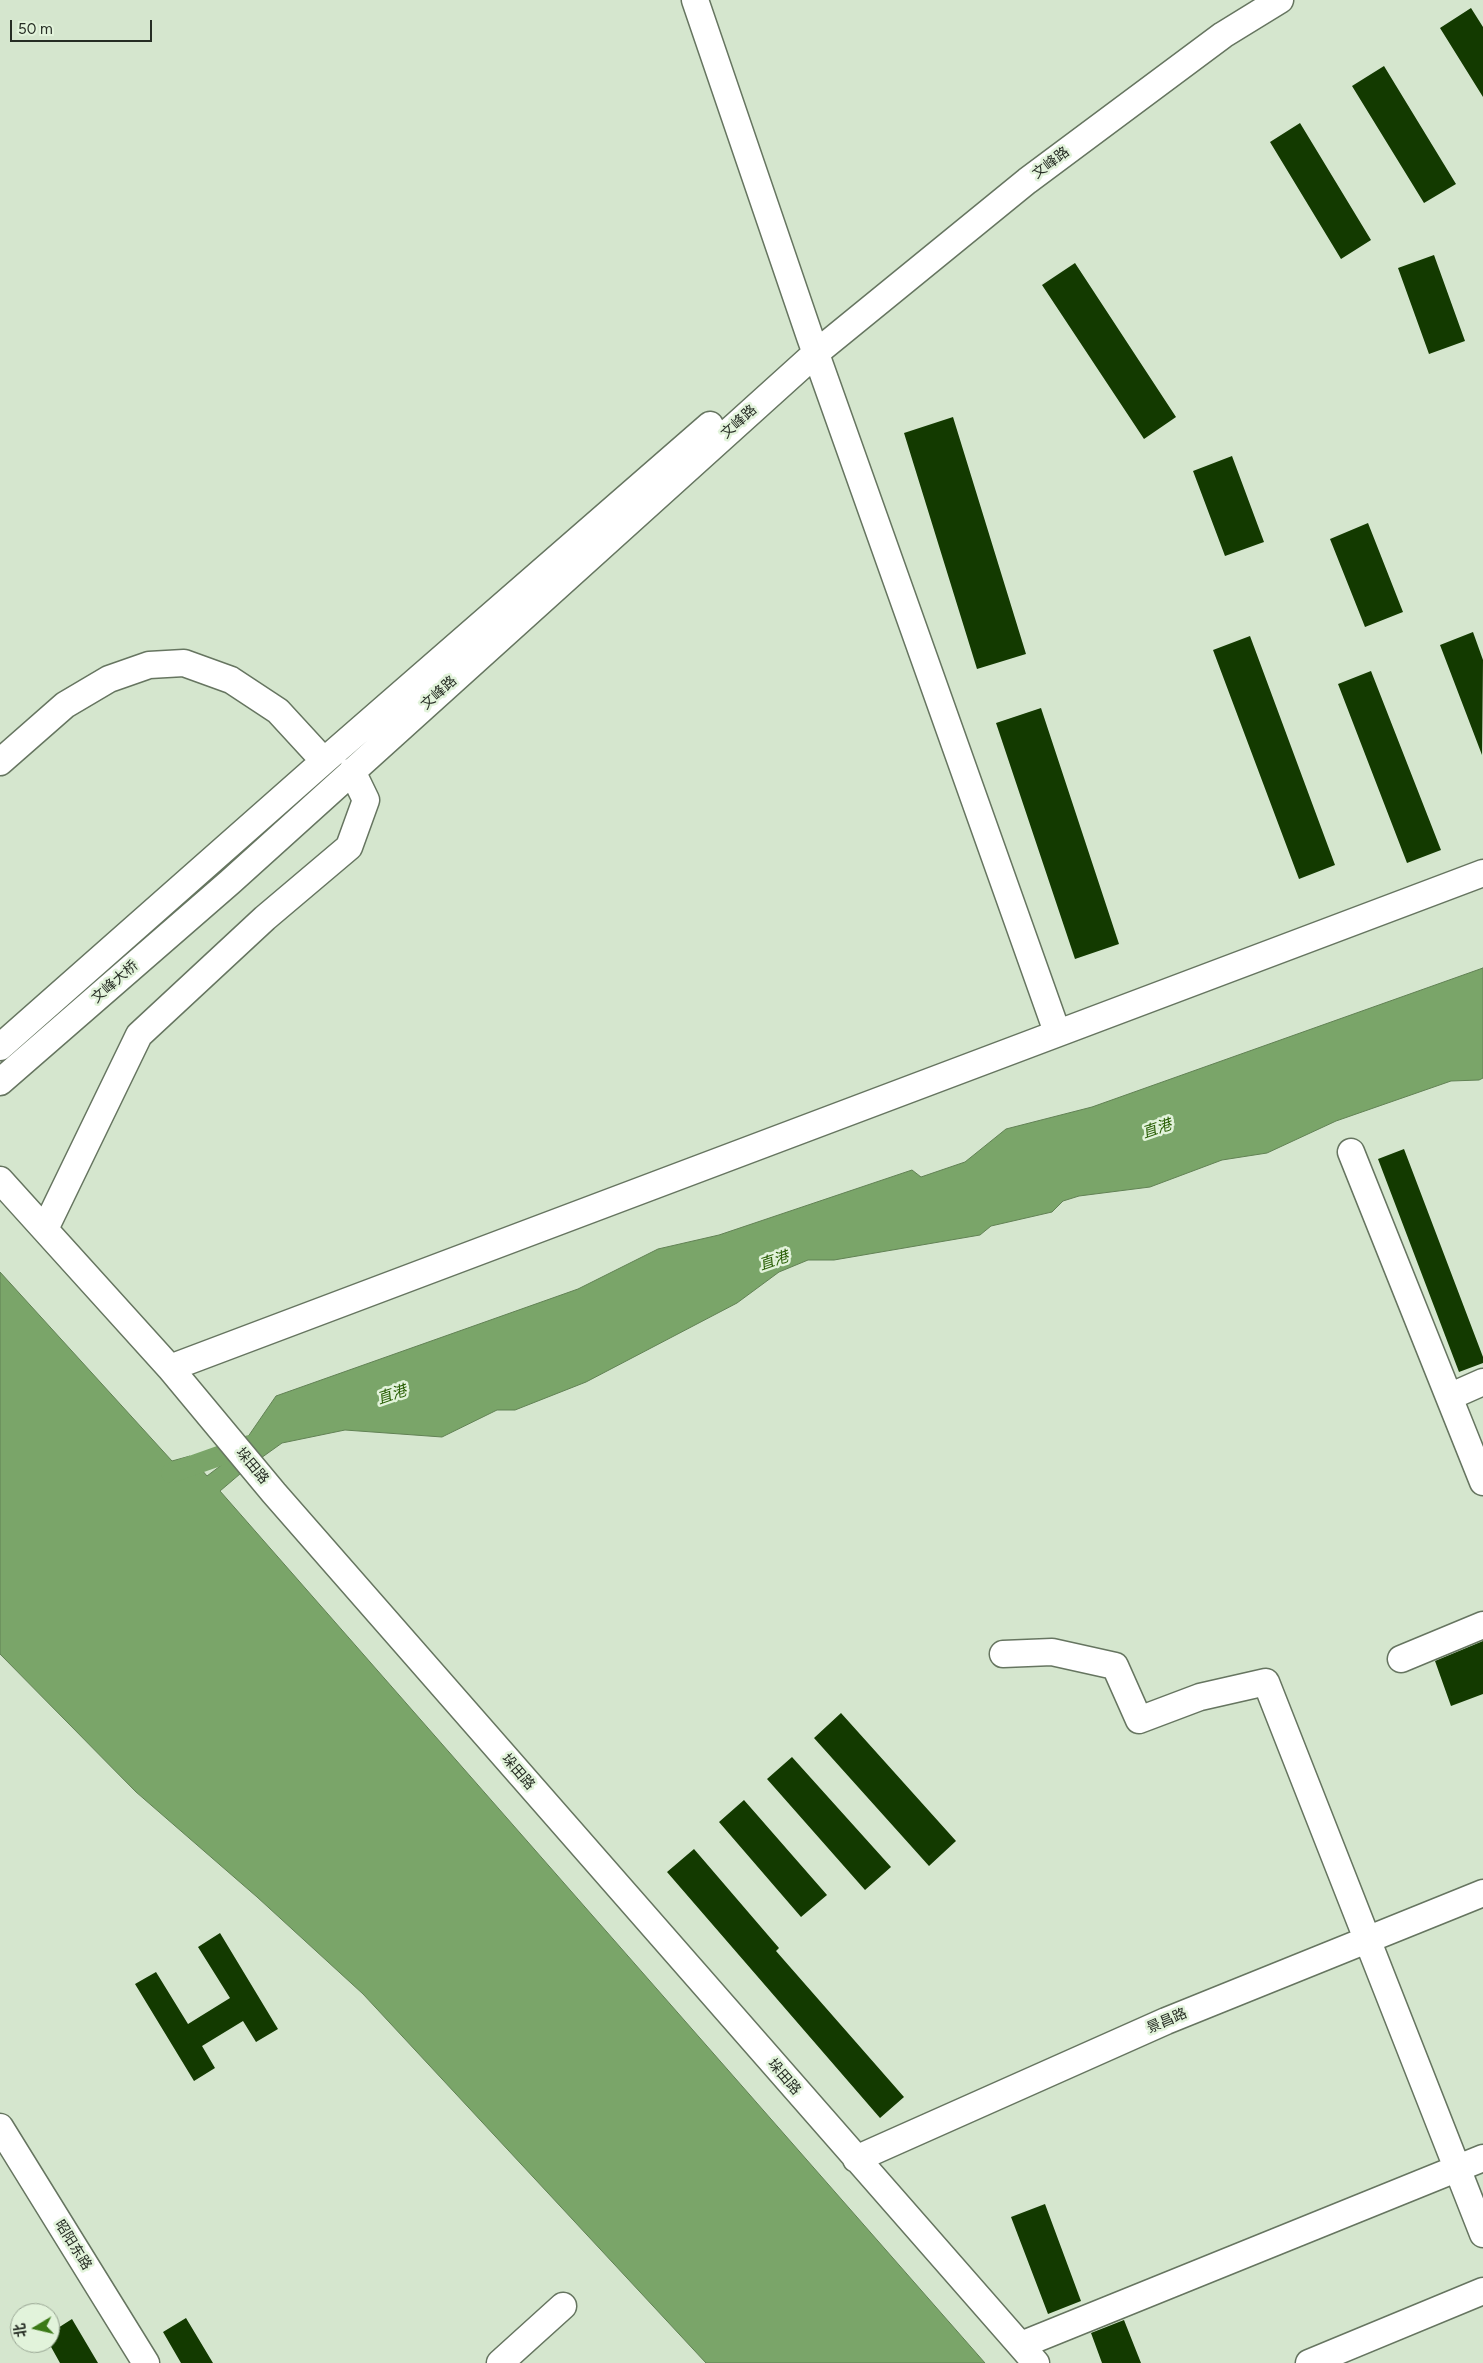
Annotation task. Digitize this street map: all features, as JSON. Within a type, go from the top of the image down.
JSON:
[{"type":"street","points":[[695,0],[813,345],[1057,1032]]},
{"type":"street","name":"文峰路","points":[[230,882],[813,345],[865,290],[1018,169],[1201,32],[1253,0]]},
{"type":"street","name":"文峰路","points":[[211,862],[324,761],[813,345],[1222,34],[1280,0]]},
{"type":"street","points":[[0,762],[64,705],[109,679],[149,665],[184,663],[231,680],[278,711],[324,761]]},
{"type":"street","points":[[45,1229],[140,1035],[265,918],[349,847],[366,800],[352,771]]},
{"type":"street","name":"文峰大桥","points":[[0,1048],[211,862]]},
{"type":"street","points":[[170,1368],[1483,873]]},
{"type":"street","name":"文峰大桥","points":[[0,1082],[230,882]]},
{"type":"street","points":[[1351,1152],[1483,1482]]},
{"type":"street","name":"垛田路","points":[[0,1180],[170,1368],[274,1493],[1028,2354]]},
{"type":"street","points":[[1449,1398],[1483,1382]]},
{"type":"street","points":[[1400,1659],[1483,1625]]},
{"type":"street","points":[[1003,1654],[1052,1652],[1115,1666],[1138,1720],[1200,1697],[1266,1682],[1483,2234]]},
{"type":"street","name":"景昌路","points":[[856,2159],[1166,2021],[1483,1893]]},
{"type":"street","name":"昭阳东路","points":[[0,2127],[146,2363]]},
{"type":"street","points":[[1028,2354],[1483,2158]]},
{"type":"street","points":[[1309,2363],[1483,2291]]},
{"type":"street","points":[[500,2363],[563,2306]]},
{"type":"water","points":[[1483,968],[1483,1078],[1479,1080],[1451,1081],[1336,1121],[1267,1153],[1222,1160],[1150,1187],[1079,1196],[1063,1201],[1052,1212],[991,1226],[980,1235],[834,1260],[808,1260],[779,1272],[737,1303],[586,1382],[515,1410],[497,1410],[442,1437],[345,1430],[282,1443],[247,1468],[220,1491],[985,2363],[706,2363],[363,1994],[257,1897],[136,1792],[0,1654],[0,1272],[172,1461],[190,1456],[207,1476],[236,1454],[276,1396],[578,1289],[658,1249],[719,1235],[912,1170],[921,1177],[965,1162],[1006,1129],[1092,1107]]},
{"type":"building","points":[[1471,8],[1483,27],[1483,97],[1440,28]]},
{"type":"building","points":[[1384,66],[1456,184],[1424,203],[1352,86]]},
{"type":"building","points":[[1300,123],[1371,240],[1341,259],[1270,142]]},
{"type":"building","points":[[1434,255],[1465,341],[1429,354],[1398,268]]},
{"type":"building","points":[[1075,263],[1176,417],[1144,439],[1042,285]]},
{"type":"building","points":[[953,417],[1026,654],[977,669],[904,433]]},
{"type":"building","points":[[1232,456],[1264,542],[1225,556],[1193,471]]},
{"type":"building","points":[[1368,523],[1403,612],[1365,627],[1330,539]]},
{"type":"building","points":[[1473,632],[1483,660],[1482,755],[1440,645]]},
{"type":"building","points":[[1250,636],[1335,865],[1299,879],[1213,650]]},
{"type":"building","points":[[1371,671],[1441,850],[1407,863],[1338,684]]},
{"type":"building","points":[[1041,708],[1119,944],[1075,959],[996,723]]},
{"type":"building","points":[[1404,1149],[1483,1357],[1483,1363],[1459,1372],[1378,1159]]},
{"type":"building","points":[[1483,1641],[1483,1694],[1451,1706],[1435,1661]]},
{"type":"building","points":[[841,1713],[956,1841],[929,1866],[814,1738]]},
{"type":"building","points":[[792,1757],[891,1867],[865,1890],[767,1779]]},
{"type":"building","points":[[744,1800],[827,1895],[801,1917],[719,1822]]},
{"type":"building","points":[[694,1849],[779,1948],[776,1951],[904,2097],[880,2118],[667,1872]]},
{"type":"building","points":[[220,1933],[278,2029],[256,2042],[243,2021],[202,2046],[215,2068],[194,2081],[135,1984],[156,1972],[188,2024],[230,1998],[198,1947]]},
{"type":"building","points":[[1045,2204],[1081,2301],[1048,2314],[1011,2217]]},
{"type":"building","points":[[186,2318],[213,2363],[181,2363],[163,2332]]},
{"type":"building","points":[[72,2319],[98,2363],[60,2363],[54,2353],[60,2353],[60,2327]]},
{"type":"building","points":[[1124,2320],[1141,2363],[1102,2363],[1091,2333]]},
{"type":"waterway","name":"直港","points":[[171,1473],[250,1445]]}]
